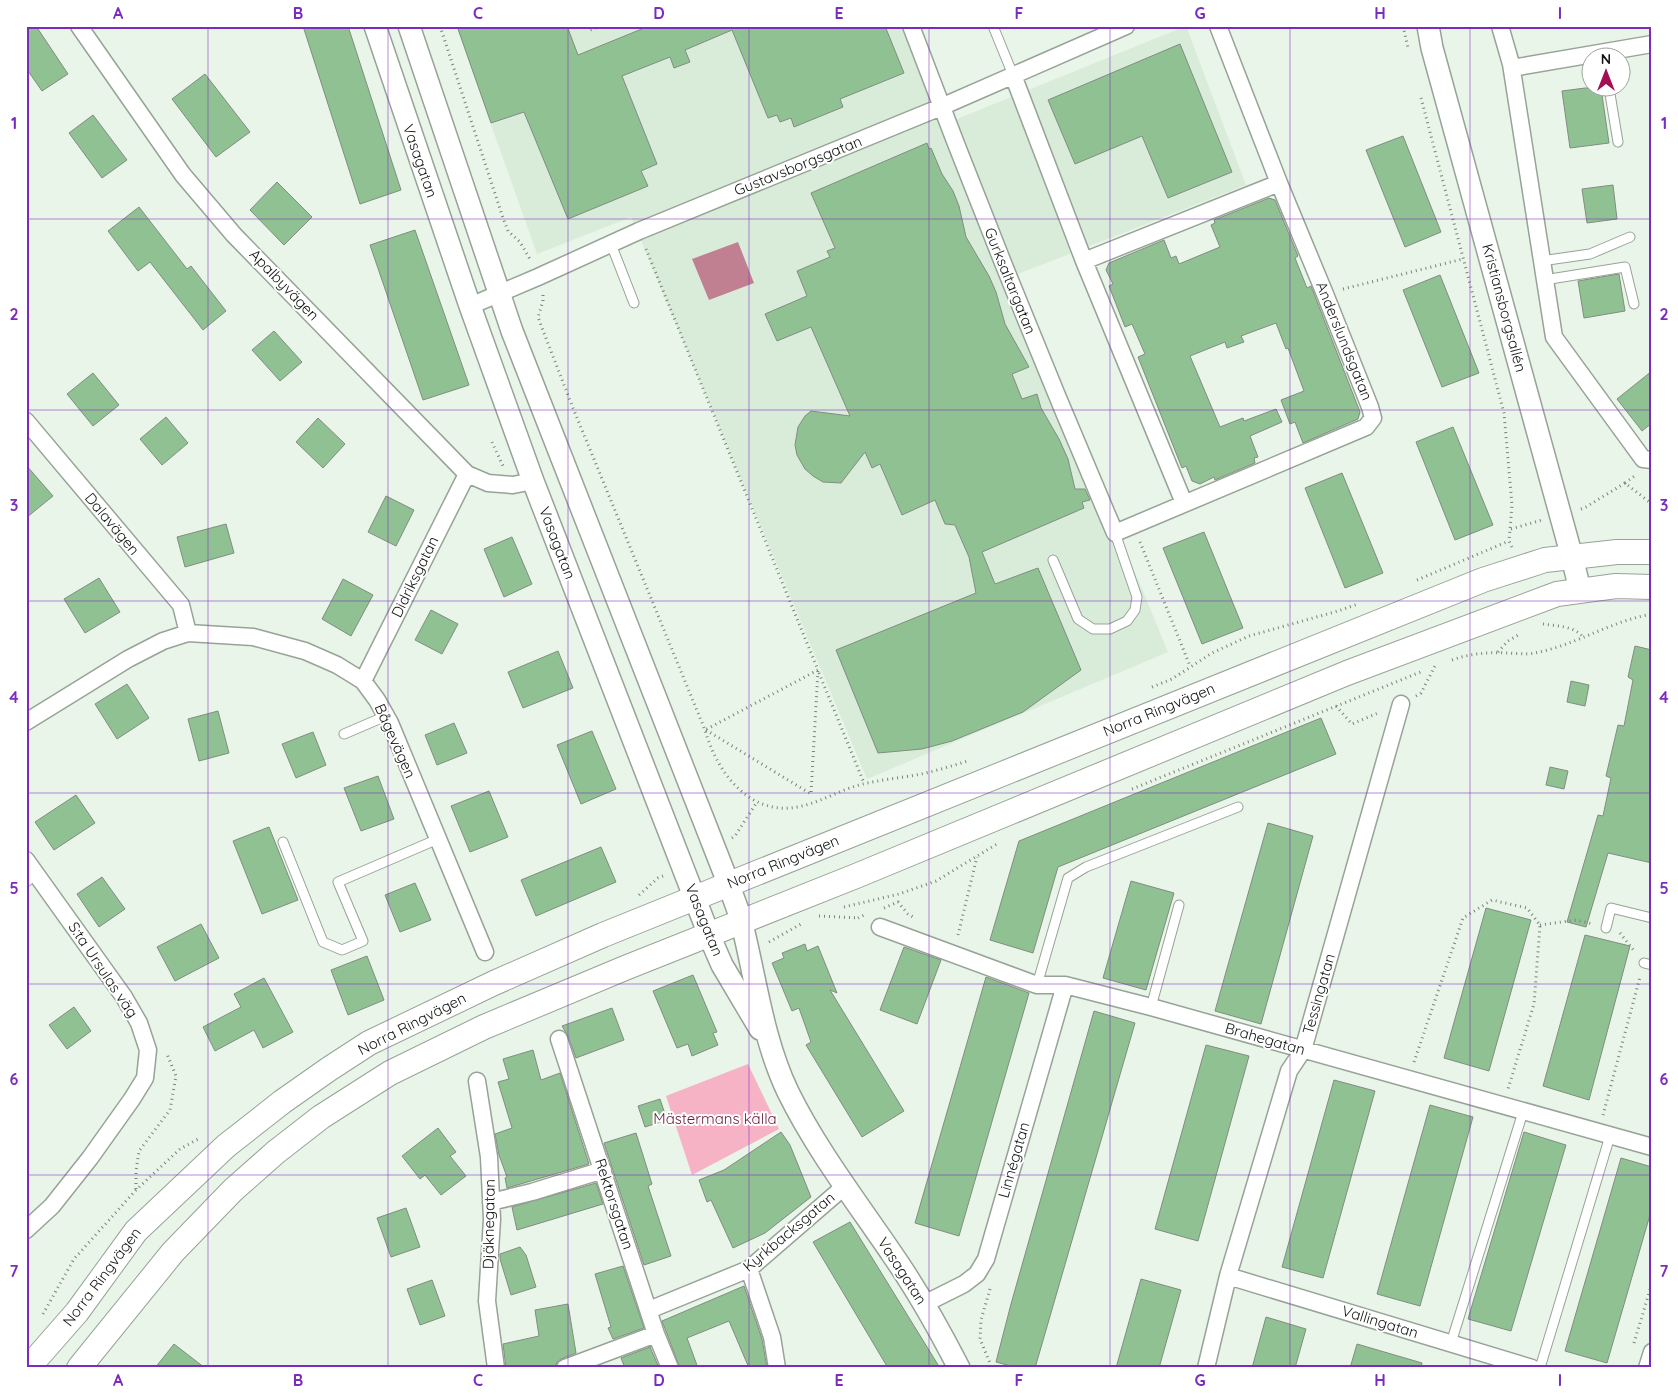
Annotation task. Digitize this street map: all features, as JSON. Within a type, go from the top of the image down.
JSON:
[{"type":"main road","name":"Norra Ringvägen","points":[[28,1368],[77,1312],[136,1231],[226,1146],[282,1102],[329,1069],[378,1039],[494,983],[603,935],[1483,580],[1545,560],[1617,552],[1652,552]]},
{"type":"main road","points":[[79,1368],[173,1252],[233,1190],[276,1152],[321,1117],[390,1073],[484,1027],[625,968],[708,936],[1347,673],[1557,594],[1616,586],[1652,587]]},
{"type":"street","name":"Apalbyvägen","points":[[79,26],[183,174],[234,235],[467,474],[488,483],[513,484],[533,481]]},
{"type":"street","name":"Vasagatan","points":[[375,26],[470,306],[533,481],[708,936],[722,965],[770,1046]]},
{"type":"street","name":"Vasagatan","points":[[409,26],[512,331],[729,885],[742,922],[770,1046],[787,1090],[802,1118],[845,1186],[924,1304],[959,1368]]},
{"type":"street","name":"Gurksaltargatan","points":[[910,26],[1051,384],[1115,533]]},
{"type":"street","name":"Gustavsborgsgatan","points":[[470,306],[538,278],[639,231],[941,107],[1126,26]]},
{"type":"street","name":"Anderslundsgatan","points":[[1115,533],[1366,427],[1373,418],[1326,294],[1279,183],[1218,26]]},
{"type":"street","name":"Kristiansborgsallén","points":[[1428,26],[1432,48],[1580,590]]},
{"type":"street","points":[[1500,26],[1512,68],[1554,337],[1647,460]]},
{"type":"street","points":[[1630,49],[1652,44]]},
{"type":"street","points":[[1512,68],[1580,58]]},
{"type":"street","points":[[1013,76],[1084,261],[1184,503]]},
{"type":"street","points":[[1084,261],[1279,183]]},
{"type":"street","name":"Dalavägen","points":[[26,421],[181,605],[188,633]]},
{"type":"street","name":"Didriksgatan","points":[[363,681],[467,474]]},
{"type":"street","name":"Bågevägen","points":[[26,722],[128,659],[163,641],[188,633],[253,637],[305,651],[337,665],[363,681],[386,716],[485,952]]},
{"type":"street","name":"Tessingatan","points":[[1206,1368],[1228,1276],[1289,1071],[1303,1050],[1401,704]]},
{"type":"street","name":"S:ta Ursulas väg","points":[[26,860],[32,878],[124,996],[139,1023],[148,1050],[146,1078],[132,1099],[90,1158],[52,1206],[26,1230]]},
{"type":"street","name":"Brahegatan","points":[[880,927],[1037,985],[1065,985],[1151,1007],[1652,1147]]},
{"type":"street","name":"Linnégatan","points":[[924,1304],[964,1284],[977,1274],[986,1259],[1065,985]]},
{"type":"street","name":"Rektorsgatan","points":[[559,1039],[656,1334],[670,1368]]},
{"type":"street","name":"Djäknegatan","points":[[477,1081],[489,1157],[492,1202],[487,1301],[496,1368]]},
{"type":"street","points":[[492,1202],[603,1170]]},
{"type":"street","name":"Kyrkbacksgatan","points":[[648,1310],[749,1269],[845,1186]]},
{"type":"street","points":[[749,1269],[772,1337],[777,1368]]},
{"type":"street","name":"Vallingatan","points":[[1228,1276],[1532,1368]]},
{"type":"street","points":[[565,1368],[656,1334]]},
{"type":"street","points":[[1647,1368],[1652,1352]]},
{"type":"lane","points":[[993,26],[1013,76]]},
{"type":"lane","points":[[1611,98],[1618,142]]},
{"type":"lane","points":[[1541,261],[1590,254],[1630,237]]},
{"type":"lane","points":[[611,244],[634,304]]},
{"type":"lane","points":[[1544,280],[1625,267],[1634,304]]},
{"type":"lane","points":[[1053,560],[1078,619],[1093,629],[1110,629],[1127,621],[1136,610],[1137,596],[1115,533]]},
{"type":"lane","points":[[344,734],[386,716]]},
{"type":"lane","points":[[1037,985],[1068,878],[1086,867],[1238,807]]},
{"type":"lane","points":[[283,842],[323,942],[342,950],[363,941],[338,882],[438,839]]},
{"type":"lane","points":[[1151,1007],[1179,905]]},
{"type":"lane","points":[[1606,928],[1612,908],[1652,918]]},
{"type":"lane","points":[[1450,1343],[1523,1112]]},
{"type":"lane","points":[[1540,1368],[1604,1134]]},
{"type":"path","points":[[440,26],[503,218],[508,230],[520,242],[528,255],[538,278],[544,296],[538,317],[542,328],[576,417],[706,730],[713,754],[723,770],[735,785],[757,802],[772,808],[782,809],[804,806],[864,783],[918,775],[974,760]]},
{"type":"path","points":[[588,26],[590,30],[601,26]]},
{"type":"path","points":[[1403,26],[1410,54]]},
{"type":"path","points":[[1411,582],[1509,541],[1512,505],[1504,413],[1420,91]]},
{"type":"path","points":[[639,231],[864,783]]},
{"type":"path","points":[[1326,294],[1463,259]]},
{"type":"path","points":[[1511,529],[1586,507],[1625,484],[1652,504]]},
{"type":"path","points":[[1134,525],[1190,666]]},
{"type":"path","points":[[1145,690],[1172,678],[1212,652],[1249,636],[1338,611],[1366,601]]},
{"type":"path","points":[[1451,660],[1467,655],[1498,652],[1533,654],[1567,644],[1636,617],[1652,614]]},
{"type":"path","points":[[1537,624],[1562,626],[1578,632],[1583,637]]},
{"type":"path","points":[[1498,652],[1508,641],[1522,632]]},
{"type":"path","points":[[1123,792],[1443,663]]},
{"type":"path","points":[[1336,706],[1352,724],[1401,704],[1421,693],[1435,666]]},
{"type":"path","points":[[706,730],[818,670]]},
{"type":"path","points":[[706,730],[810,794],[818,670]]},
{"type":"path","points":[[839,908],[899,894],[936,880],[1003,840]]},
{"type":"path","points":[[957,940],[978,856]]},
{"type":"path","points":[[1408,1079],[1463,918],[1492,900],[1526,908],[1540,925],[1534,1004],[1503,1106]]},
{"type":"path","points":[[832,911],[816,916],[858,918],[880,927]]},
{"type":"path","points":[[1540,925],[1576,920],[1619,932],[1648,964],[1604,1134]]},
{"type":"path","points":[[769,942],[808,921]]},
{"type":"path","points":[[136,1190],[139,1151],[170,1110],[176,1076],[166,1052],[148,1050]]},
{"type":"path","points":[[1632,1349],[1652,1283]]},
{"type":"path","points":[[980,1339],[992,1368]]},
{"type":"shaded area","points":[[456,26],[912,26],[952,121],[1186,26],[1246,185],[1013,276],[1168,652],[867,779],[631,217],[537,254]]},
{"type":"shaded area","points":[[738,242],[754,283],[709,300],[692,259]]},
{"type":"green space","name":"Mästermans källa","points":[[748,1064],[779,1129],[692,1175],[666,1096]]},
{"type":"building","points":[[26,26],[36,26],[68,74],[42,91],[26,68]]},
{"type":"building","points":[[303,26],[348,26],[401,190],[360,204]]},
{"type":"building","points":[[457,26],[567,26],[578,55],[649,26],[885,26],[904,73],[840,99],[843,107],[794,127],[791,118],[780,122],[777,115],[768,118],[732,30],[685,50],[690,62],[674,68],[670,57],[622,76],[657,164],[641,171],[648,186],[568,219],[524,112],[491,123]]},
{"type":"building","points":[[1180,44],[1232,172],[1168,198],[1142,136],[1075,164],[1048,100]]},
{"type":"building","points":[[205,74],[250,132],[216,157],[172,99]]},
{"type":"building","points":[[1580,89],[1580,98],[1602,98],[1609,143],[1570,148],[1562,91]]},
{"type":"building","points":[[93,115],[127,160],[102,178],[69,133]]},
{"type":"building","points":[[1403,136],[1441,232],[1405,247],[1366,150]]},
{"type":"building","points":[[927,143],[942,174],[953,191],[959,206],[966,237],[989,276],[996,292],[1005,324],[1029,367],[1012,374],[1022,399],[1037,394],[1041,408],[1068,459],[1075,489],[1085,489],[1090,500],[1082,502],[1084,508],[982,552],[995,584],[1038,568],[1081,670],[1023,712],[952,741],[922,749],[878,753],[836,650],[976,593],[969,557],[955,525],[945,524],[935,500],[902,515],[880,464],[872,468],[865,452],[841,483],[823,482],[805,469],[797,455],[795,445],[798,427],[805,416],[811,411],[850,416],[811,327],[777,341],[765,314],[807,296],[797,271],[830,257],[827,251],[835,248],[811,193]]},
{"type":"building","points":[[277,182],[312,217],[284,245],[250,210]]},
{"type":"building","points":[[1613,185],[1617,219],[1587,223],[1582,189]]},
{"type":"building","points":[[1269,198],[1275,200],[1298,256],[1295,258],[1307,288],[1311,286],[1360,412],[1358,419],[1303,443],[1295,422],[1290,424],[1281,400],[1304,391],[1288,348],[1286,349],[1276,323],[1241,336],[1244,342],[1227,348],[1225,342],[1190,356],[1220,427],[1243,418],[1244,421],[1276,409],[1282,422],[1250,436],[1258,457],[1254,458],[1255,463],[1215,480],[1214,477],[1200,484],[1192,481],[1186,466],[1182,468],[1138,357],[1145,354],[1132,324],[1125,327],[1109,286],[1113,284],[1106,270],[1109,263],[1164,240],[1171,258],[1176,256],[1179,264],[1220,247],[1211,225],[1215,223],[1214,220]]},
{"type":"building","points":[[139,207],[187,269],[191,266],[226,311],[203,330],[150,262],[138,271],[108,231]]},
{"type":"building","points":[[415,230],[469,385],[423,400],[370,245]]},
{"type":"building","points":[[1619,274],[1625,311],[1584,318],[1578,281]]},
{"type":"building","points":[[1440,275],[1479,373],[1442,387],[1403,290]]},
{"type":"building","points":[[274,331],[302,362],[280,381],[252,350]]},
{"type":"building","points":[[1652,371],[1652,423],[1642,431],[1617,399]]},
{"type":"building","points":[[93,373],[119,405],[93,426],[67,394]]},
{"type":"building","points":[[166,417],[188,443],[162,465],[140,439]]},
{"type":"building","points":[[318,418],[345,444],[323,468],[296,442]]},
{"type":"building","points":[[1453,427],[1493,525],[1455,540],[1416,442]]},
{"type":"building","points":[[26,465],[53,496],[26,518]]},
{"type":"building","points":[[1342,473],[1383,573],[1345,588],[1305,488]]},
{"type":"building","points":[[386,496],[414,510],[396,546],[368,532]]},
{"type":"building","points":[[226,524],[234,553],[185,567],[177,537]]},
{"type":"building","points":[[1204,532],[1243,628],[1202,644],[1163,548]]},
{"type":"building","points":[[512,537],[532,584],[504,597],[484,549]]},
{"type":"building","points":[[99,578],[120,612],[85,633],[64,599]]},
{"type":"building","points":[[343,579],[373,595],[351,636],[322,619]]},
{"type":"building","points":[[431,610],[458,624],[442,654],[415,640]]},
{"type":"building","points":[[1635,646],[1652,650],[1652,863],[1608,853],[1586,927],[1567,922],[1598,815],[1603,816],[1611,778],[1606,776],[1618,725],[1624,726],[1633,680],[1628,677]]},
{"type":"building","points":[[558,651],[573,688],[523,708],[508,672]]},
{"type":"building","points":[[1571,681],[1589,685],[1585,706],[1567,702]]},
{"type":"building","points":[[127,684],[149,718],[117,739],[95,704]]},
{"type":"building","points":[[218,711],[229,753],[199,761],[188,719]]},
{"type":"building","points":[[1321,718],[1336,754],[1058,867],[1033,953],[990,940],[1019,841]]},
{"type":"building","points":[[454,723],[467,753],[437,765],[425,735]]},
{"type":"building","points":[[592,731],[616,789],[581,804],[557,745]]},
{"type":"building","points":[[313,732],[326,765],[296,778],[282,744]]},
{"type":"building","points":[[1550,767],[1568,771],[1564,789],[1546,785]]},
{"type":"building","points":[[378,776],[394,819],[361,831],[344,788]]},
{"type":"building","points":[[489,791],[508,837],[470,852],[451,806]]},
{"type":"building","points":[[76,795],[95,823],[54,850],[35,822]]},
{"type":"building","points":[[1268,823],[1313,836],[1261,1024],[1215,1011]]},
{"type":"building","points":[[269,827],[298,900],[262,914],[233,841]]},
{"type":"building","points":[[601,847],[616,882],[536,916],[521,880]]},
{"type":"building","points":[[102,877],[125,909],[99,927],[77,894]]},
{"type":"building","points":[[1131,881],[1174,893],[1146,990],[1103,978]]},
{"type":"building","points":[[415,883],[431,920],[400,932],[385,895]]},
{"type":"building","points":[[1486,908],[1531,920],[1489,1071],[1444,1058]]},
{"type":"building","points":[[201,924],[219,958],[175,981],[157,947]]},
{"type":"building","points":[[1585,935],[1630,946],[1589,1100],[1543,1086]]},
{"type":"building","points":[[805,944],[807,951],[818,946],[837,993],[830,990],[904,1111],[862,1137],[806,1045],[811,1042],[799,1008],[792,1011],[772,963],[784,958],[782,953]]},
{"type":"building","points":[[904,947],[941,960],[917,1024],[880,1010]]},
{"type":"building","points":[[367,956],[384,1000],[348,1015],[331,970]]},
{"type":"building","points":[[693,975],[717,1032],[713,1033],[718,1045],[692,1056],[688,1044],[677,1048],[653,991]]},
{"type":"building","points":[[986,977],[1029,993],[959,1236],[915,1223]]},
{"type":"building","points":[[264,978],[293,1032],[263,1048],[254,1030],[215,1051],[203,1027],[241,1007],[234,994]]},
{"type":"building","points":[[74,1007],[91,1031],[67,1049],[49,1025]]},
{"type":"building","points":[[612,1008],[624,1040],[576,1058],[562,1026]]},
{"type":"building","points":[[1094,1011],[1135,1023],[1035,1368],[1018,1368],[996,1362]]},
{"type":"building","points":[[1206,1045],[1249,1056],[1198,1241],[1155,1229]]},
{"type":"building","points":[[533,1050],[541,1080],[560,1073],[589,1164],[507,1188],[505,1178],[507,1177],[499,1155],[495,1134],[512,1128],[498,1082],[509,1079],[503,1059]]},
{"type":"building","points":[[1334,1080],[1375,1091],[1323,1278],[1282,1267]]},
{"type":"building","points":[[660,1099],[667,1120],[645,1127],[638,1106]]},
{"type":"building","points":[[1430,1105],[1473,1117],[1420,1306],[1377,1294]]},
{"type":"building","points":[[438,1128],[456,1152],[450,1156],[466,1176],[441,1195],[425,1175],[420,1179],[402,1156]]},
{"type":"building","points":[[781,1132],[790,1145],[811,1197],[765,1233],[733,1248],[711,1200],[707,1202],[699,1180],[724,1170]]},
{"type":"building","points":[[1524,1132],[1566,1145],[1511,1331],[1468,1319]]},
{"type":"building","points":[[636,1133],[652,1184],[648,1186],[671,1256],[644,1265],[604,1143]]},
{"type":"building","points":[[1621,1158],[1652,1167],[1652,1208],[1607,1363],[1565,1351]]},
{"type":"building","points":[[596,1183],[603,1204],[517,1230],[512,1207]]},
{"type":"building","points":[[406,1208],[420,1247],[391,1257],[377,1218]]},
{"type":"building","points":[[850,1222],[940,1368],[888,1368],[813,1242]]},
{"type":"building","points":[[520,1247],[526,1255],[536,1287],[511,1295],[500,1254]]},
{"type":"building","points":[[623,1266],[644,1328],[613,1339],[608,1328],[611,1327],[595,1274]]},
{"type":"building","points":[[1141,1279],[1181,1290],[1159,1368],[1116,1368]]},
{"type":"building","points":[[432,1280],[445,1316],[420,1325],[407,1289]]},
{"type":"building","points":[[744,1286],[762,1339],[767,1368],[749,1368],[729,1321],[687,1338],[698,1368],[680,1368],[662,1321]]},
{"type":"building","points":[[568,1304],[576,1353],[561,1359],[557,1362],[555,1368],[506,1368],[503,1344],[539,1336],[535,1310]]},
{"type":"building","points":[[1266,1317],[1306,1329],[1295,1368],[1252,1368]]},
{"type":"building","points":[[174,1344],[205,1368],[155,1368]]},
{"type":"building","points":[[1357,1344],[1422,1363],[1421,1368],[1350,1368]]},
{"type":"building","points":[[650,1347],[659,1368],[625,1368],[621,1358]]}]
